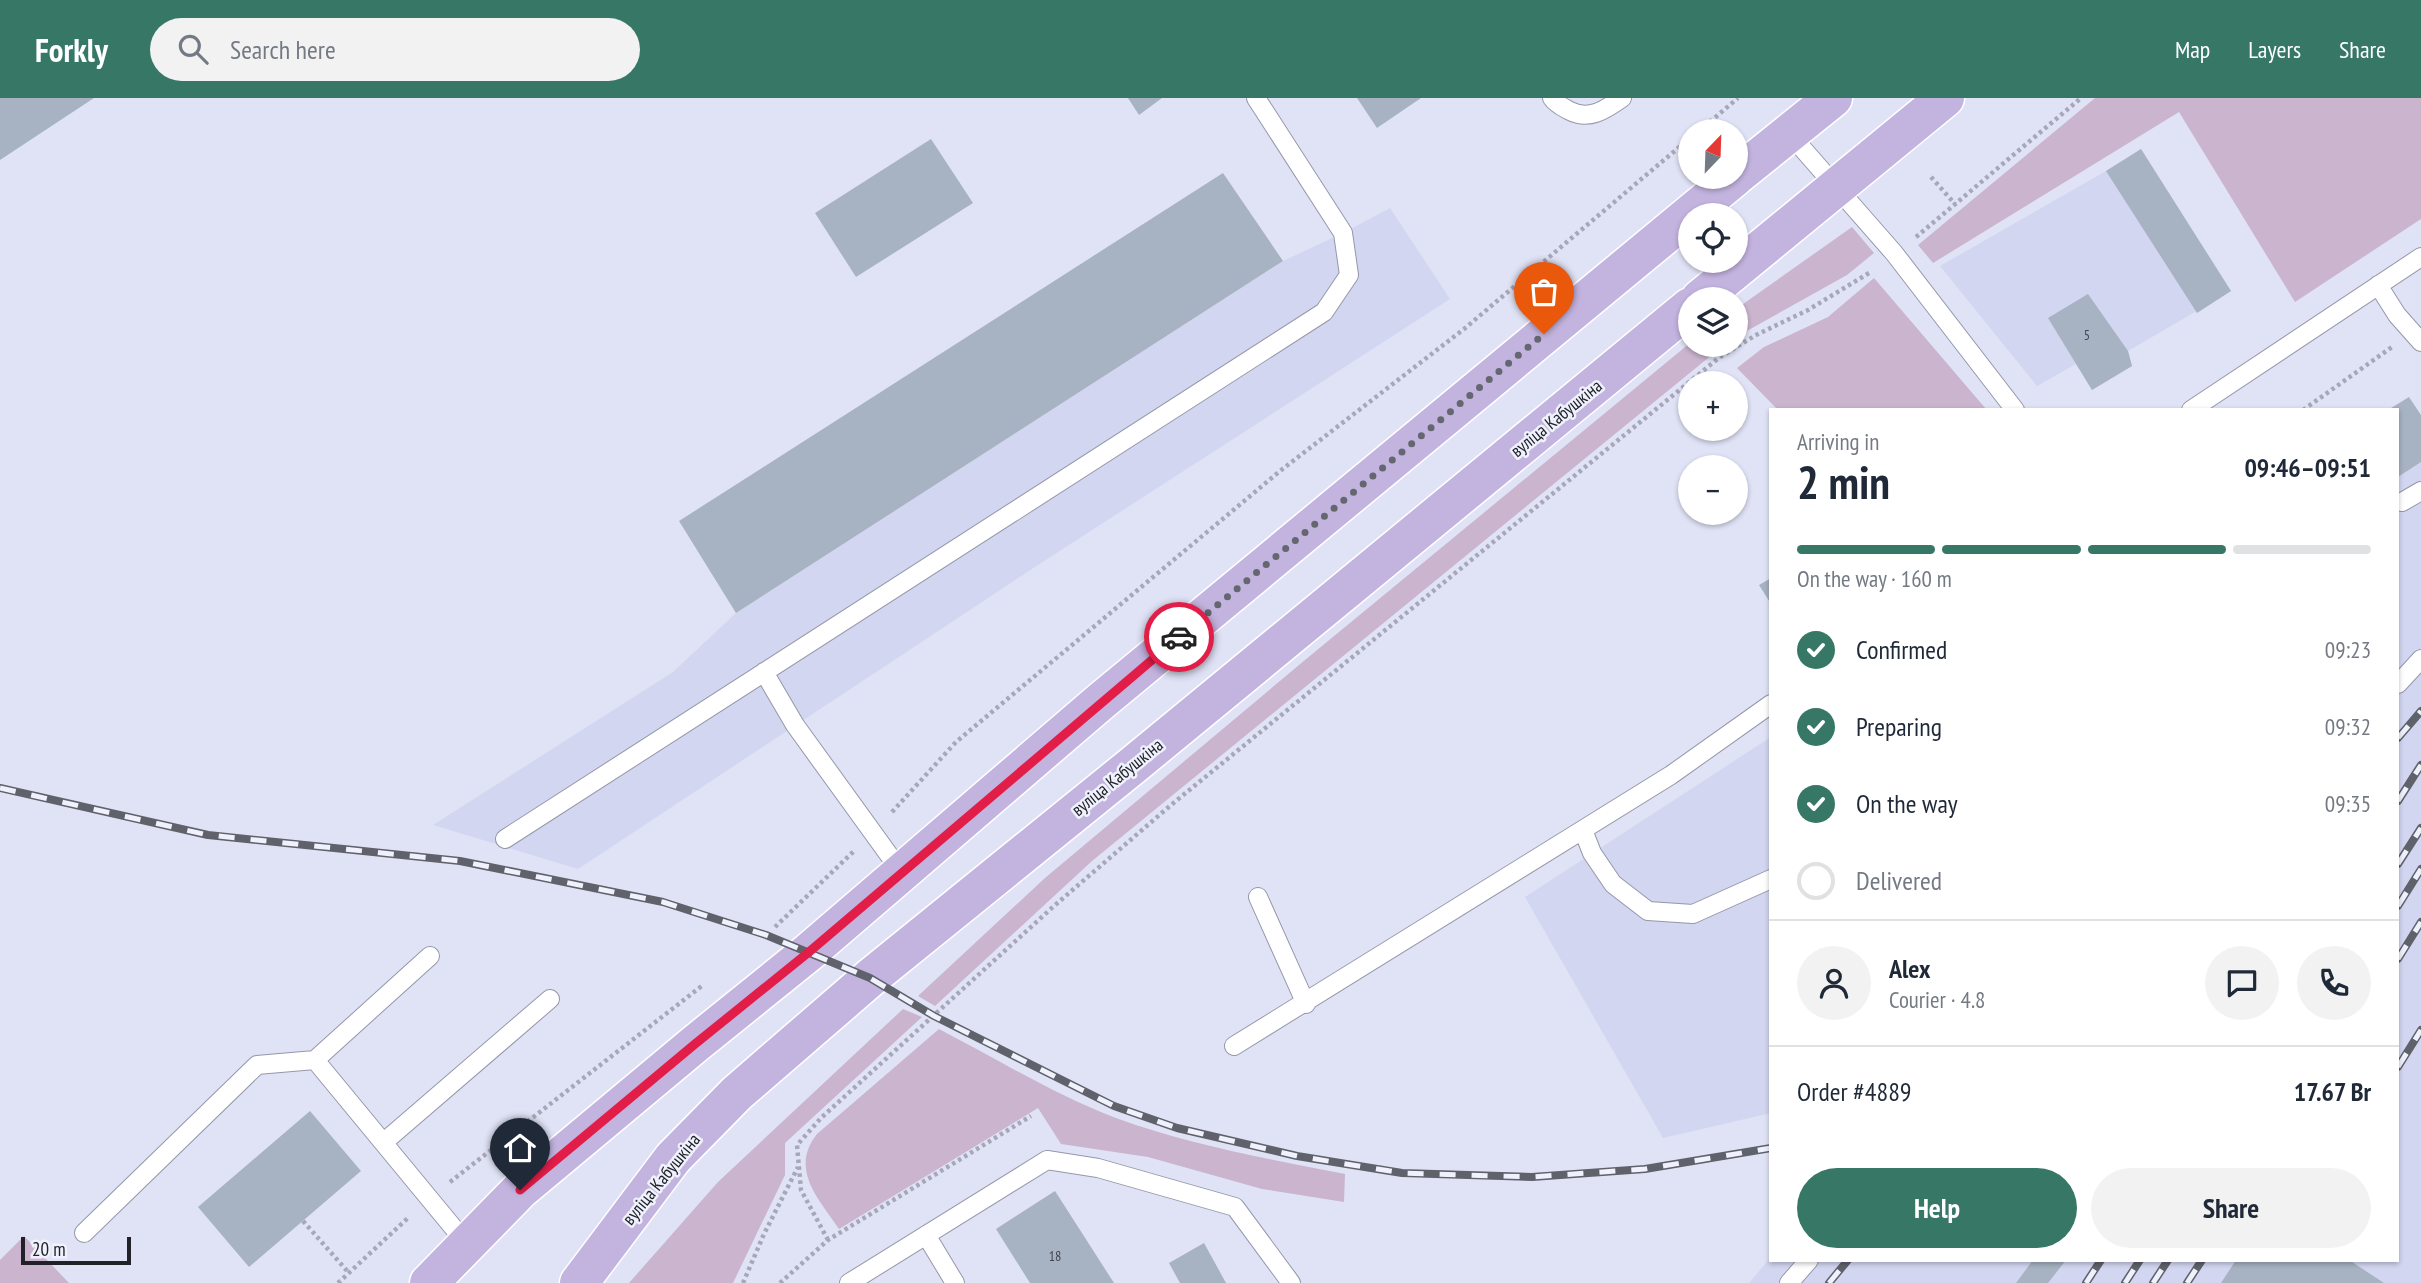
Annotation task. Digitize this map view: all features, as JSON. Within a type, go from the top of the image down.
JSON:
[{"type":"main road","points":[[1748,165],[1833,98]]},
{"type":"main road","points":[[1715,287],[1945,98]]},
{"type":"main road","points":[[429,1283],[520,1190],[809,952],[1100,702],[1719,189]]},
{"type":"main road","name":"вуліца Кабушкіна","points":[[579,1283],[673,1158],[737,1093],[870,978],[1678,317]]},
{"type":"lane","points":[[505,839],[1324,312],[1349,275],[1343,233],[1256,98]]},
{"type":"lane","points":[[1552,98],[1556,104],[1579,116],[1601,113],[1622,98]]},
{"type":"lane","points":[[1788,132],[1894,253],[2013,408]]},
{"type":"lane","points":[[2194,408],[2421,257]]},
{"type":"lane","points":[[2378,285],[2397,315],[2417,337]]},
{"type":"lane","points":[[2402,502],[2421,491]]},
{"type":"lane","points":[[2399,683],[2421,659]]},
{"type":"lane","points":[[764,672],[795,725],[902,873]]},
{"type":"lane","points":[[1234,1046],[1306,1004],[1671,775],[1769,705]]},
{"type":"lane","points":[[1583,830],[1591,853],[1613,884],[1648,911],[1693,914],[1769,881]]},
{"type":"lane","points":[[1258,897],[1306,1004]]},
{"type":"lane","points":[[84,1233],[257,1065],[315,1060],[430,956]]},
{"type":"lane","points":[[384,1142],[550,999]]},
{"type":"lane","points":[[315,1060],[467,1243]]},
{"type":"lane","points":[[849,1283],[1047,1160],[1098,1168],[1236,1207],[1291,1283]]},
{"type":"lane","points":[[926,1235],[955,1283]]},
{"type":"lane","points":[[1789,1283],[1807,1262]]},
{"type":"path","points":[[1713,119],[1738,98]]},
{"type":"path","points":[[1910,242],[2081,98]]},
{"type":"path","points":[[766,935],[872,834],[956,742],[1280,471],[1465,329],[1678,148]]},
{"type":"path","points":[[1931,177],[1955,204]]},
{"type":"path","points":[[828,1240],[801,1189],[798,1167],[797,1144],[821,1118],[1055,905],[1171,806],[1720,357],[1869,274]]},
{"type":"path","points":[[2306,408],[2417,337]]},
{"type":"path","points":[[338,1283],[429,1198],[712,978]]},
{"type":"path","points":[[780,1283],[828,1240],[1031,1116]]},
{"type":"path","points":[[743,1283],[798,1167]]},
{"type":"path","points":[[303,1221],[349,1273]]},
{"type":"shaded area","points":[[2095,98],[2421,98],[2421,219],[2295,302],[2179,112],[1933,263],[1918,245]]},
{"type":"shaded area","points":[[2141,149],[2231,291],[2128,351],[2132,366],[2092,390],[2076,364],[2037,386],[1940,266]]},
{"type":"shaded area","points":[[1390,208],[1450,299],[1038,565],[578,869],[433,825],[673,672],[736,613],[1283,261]]},
{"type":"shaded area","points":[[1852,227],[1874,253],[1847,275],[1748,330],[1748,301]]},
{"type":"shaded area","points":[[1874,278],[1985,408],[1776,408],[1748,379],[1748,371],[1740,371],[1737,368],[1764,347],[1828,317]]},
{"type":"shaded area","points":[[1678,353],[1678,357],[1709,357],[1692,371],[1678,371],[1678,383],[1092,861],[935,1006],[918,996],[1045,878]]},
{"type":"shaded area","points":[[2421,462],[2421,1283],[1749,1283],[1769,1259],[1769,1262],[2399,1262],[2399,476]]},
{"type":"shaded area","points":[[1769,738],[1769,1113],[1663,1138],[1525,897]]},
{"type":"shaded area","points":[[903,1009],[922,1017],[785,1143],[785,1175],[733,1283],[629,1283],[718,1182]]},
{"type":"shaded area","points":[[939,1029],[1048,1088],[1144,1128],[1201,1144],[1345,1174],[1344,1202],[1262,1189],[1148,1157],[1061,1144],[1038,1108],[839,1229],[810,1183],[806,1172],[809,1147],[817,1134]]},
{"type":"shaded area","points":[[24,1236],[69,1283],[0,1283],[0,1260]]},
{"type":"building","points":[[0,98],[94,98],[0,160]]},
{"type":"building","points":[[1128,98],[1162,98],[1139,115]]},
{"type":"building","points":[[1357,98],[1421,98],[1377,128]]},
{"type":"building","points":[[931,139],[973,203],[856,277],[815,213]]},
{"type":"building","points":[[2141,149],[2231,291],[2197,313],[2106,171]]},
{"type":"building","points":[[1223,173],[1283,261],[736,613],[679,521]]},
{"type":"building","points":[[2088,294],[2128,351],[2132,366],[2092,390],[2048,318]]},
{"type":"building","points":[[2409,397],[2421,415],[2421,462],[2399,476],[2399,408],[2391,408]]},
{"type":"building","points":[[1769,579],[1769,601],[1759,585]]},
{"type":"building","points":[[310,1111],[361,1171],[249,1267],[198,1207]]},
{"type":"building","points":[[1055,1191],[1114,1283],[1030,1283],[996,1229]]},
{"type":"building","points":[[1204,1243],[1226,1283],[1180,1283],[1169,1263]]},
{"type":"building","points":[[2032,1262],[2064,1262],[2048,1283],[2016,1283]]},
{"type":"building","points":[[2235,1262],[2352,1262],[2384,1283],[2221,1283]]},
{"type":"railway","points":[[2399,737],[2421,711]]},
{"type":"railway","points":[[2399,799],[2421,765]]},
{"type":"railway","points":[[0,788],[208,835],[460,861],[663,902],[766,935],[870,978],[934,1016],[1114,1106],[1177,1128],[1297,1156],[1402,1173],[1532,1177],[1645,1169],[1769,1148]]},
{"type":"railway","points":[[2399,862],[2421,828]]},
{"type":"railway","points":[[2399,904],[2421,869]]},
{"type":"railway","points":[[2399,957],[2421,922]]},
{"type":"railway","points":[[2399,1065],[2421,1030]]},
{"type":"railway","points":[[1829,1283],[1846,1262]]},
{"type":"railway","points":[[2086,1283],[2100,1262]]},
{"type":"railway","points":[[2125,1283],[2139,1262]]},
{"type":"railway","points":[[2153,1283],[2167,1262]]},
{"type":"railway","points":[[2187,1283],[2201,1262]]},
{"type":"way so far","points":[[1179,637],[1544,334]]},
{"type":"route","points":[[520,1190],[809,952],[1179,637]]}]
